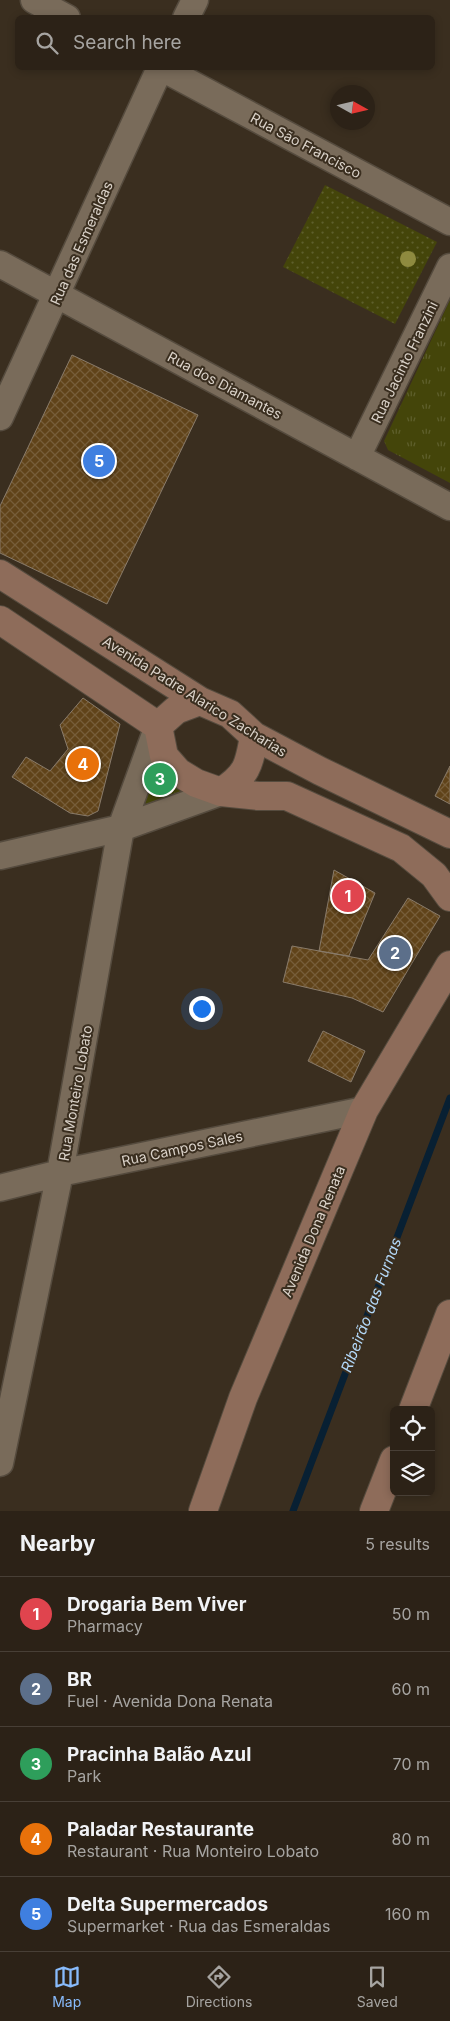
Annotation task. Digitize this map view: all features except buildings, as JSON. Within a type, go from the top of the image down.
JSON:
[{"type":"street","points":[[34,0],[62,15]]},
{"type":"street","points":[[188,15],[195,0]]},
{"type":"street","name":"Rua das Esmeraldas","points":[[0,417],[58,295],[160,70]]},
{"type":"street","name":"Rua São Francisco","points":[[165,70],[450,222]]},
{"type":"street","name":"Rua dos Diamantes","points":[[0,264],[450,507]]},
{"type":"street","name":"Rua Jacinto Franzini","points":[[357,457],[450,267]]},
{"type":"street","name":"Avenida Padre Alarico Zacharias","points":[[0,574],[200,701],[230,714],[254,736],[320,771],[450,834]]},
{"type":"street","points":[[0,620],[158,726],[164,756],[178,772],[196,783],[221,792],[258,796],[287,796],[401,848],[434,875],[450,897]]},
{"type":"street","points":[[158,726],[176,710],[200,701]]},
{"type":"street","name":"Rua Monteiro Lobato","points":[[0,1463],[60,1173],[121,828],[158,726]]},
{"type":"street","points":[[0,856],[121,828],[221,792],[239,780],[250,760],[254,736]]},
{"type":"street","name":"Avenida Dona Renata","points":[[203,1511],[243,1398],[364,1110],[450,965]]},
{"type":"street","name":"Rua Campos Sales","points":[[0,1188],[60,1173],[364,1110]]},
{"type":"street","points":[[415,1406],[448,1324]]},
{"type":"street","points":[[374,1511],[390,1470]]},
{"type":"green space","points":[[325,185],[437,242],[395,324],[283,267]]},
{"type":"green space","points":[[450,300],[450,483],[388,450],[384,441]]},
{"type":"green space","points":[[155,761],[185,797],[144,810]]},
{"type":"waterway","name":"Ribeirão das Furnas","points":[[293,1511],[450,1098]]},
{"type":"place","name":"Delta Supermercados","points":[[99,461]]},
{"type":"place","name":"Paladar Restaurante","points":[[83,764]]},
{"type":"place","name":"Pracinha Balão Azul","points":[[160,779]]},
{"type":"place","name":"Drogaria Bem Viver","points":[[348,896]]},
{"type":"place","name":"BR","points":[[395,953]]}]
